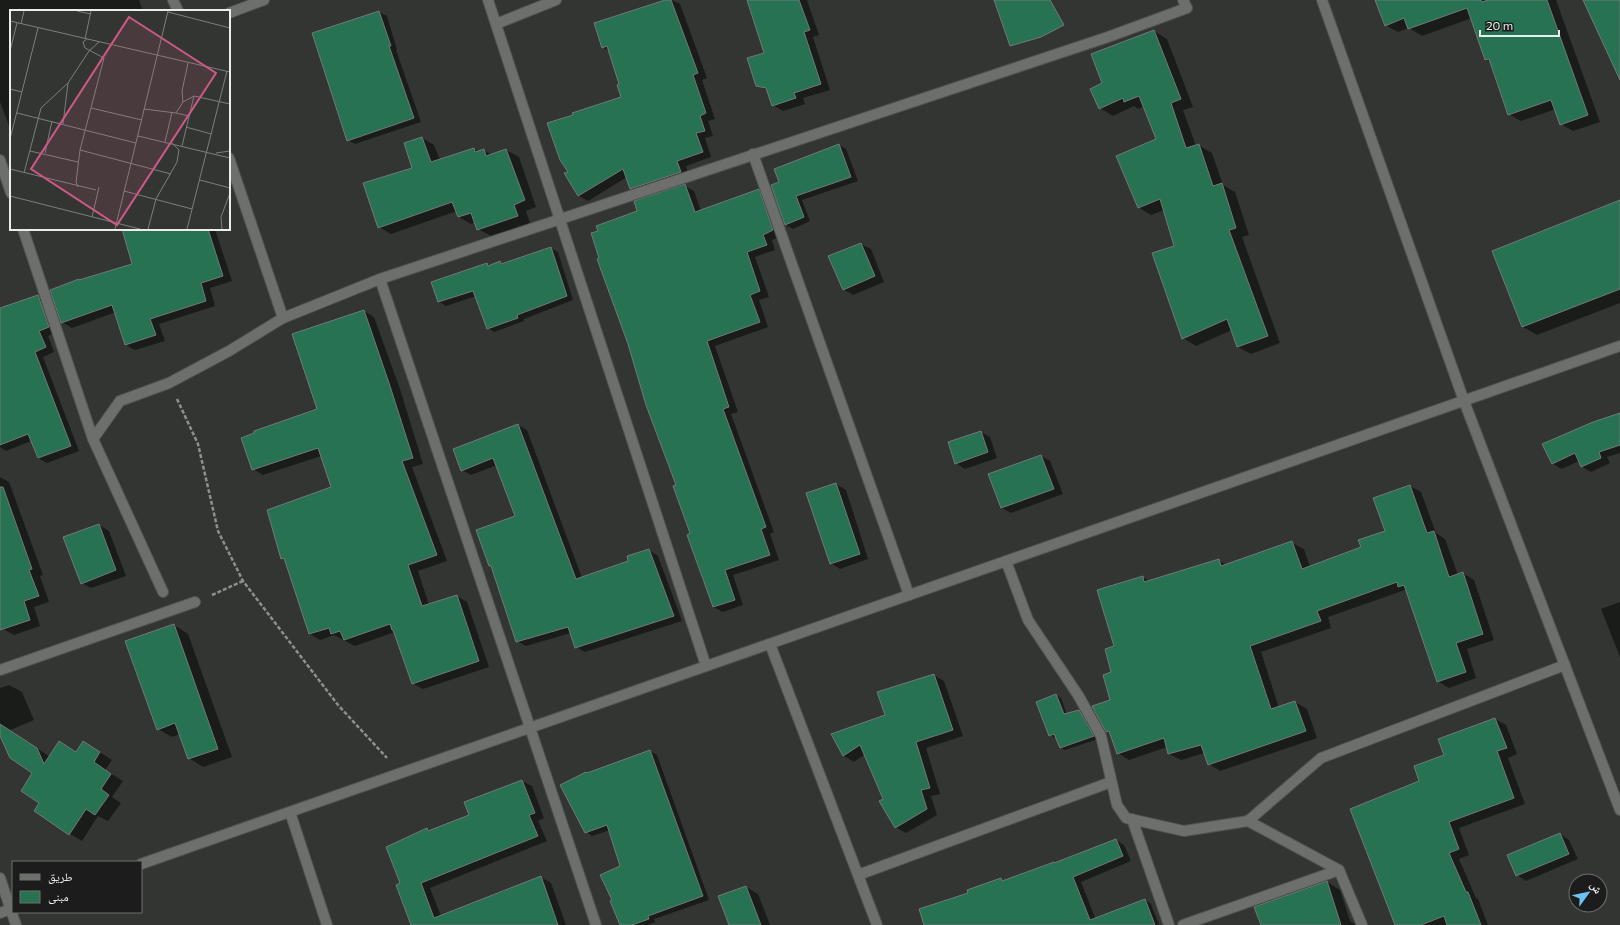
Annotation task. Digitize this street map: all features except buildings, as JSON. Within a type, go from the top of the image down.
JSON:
[{"type":"street","points":[[173,0],[178,10]]},
{"type":"street","points":[[230,13],[264,0]]},
{"type":"street","points":[[488,0],[706,666]]},
{"type":"street","points":[[496,24],[556,0]]},
{"type":"street","points":[[93,439],[120,401],[169,383],[229,351],[283,318],[380,279],[1108,37],[1187,8],[1183,0]]},
{"type":"street","points":[[1322,0],[1464,401],[1620,810]]},
{"type":"street","points":[[753,154],[909,595]]},
{"type":"street","points":[[0,160],[10,190]]},
{"type":"street","points":[[230,161],[283,318]]},
{"type":"street","points":[[23,230],[93,439],[163,592]]},
{"type":"street","points":[[380,279],[596,925]]},
{"type":"street","points":[[142,864],[1620,346]]},
{"type":"street","points":[[1006,561],[1028,620],[1078,695],[1101,736],[1117,805],[1126,818],[1184,831],[1248,821],[1321,758],[1565,666]]},
{"type":"street","points":[[0,670],[195,602]]},
{"type":"street","points":[[770,644],[877,925]]},
{"type":"street","points":[[858,875],[1111,782]]},
{"type":"street","points":[[290,812],[327,925]]},
{"type":"street","points":[[1132,819],[1169,925]]},
{"type":"street","points":[[1248,821],[1339,870],[1362,925]]},
{"type":"street","points":[[1183,925],[1339,870]]},
{"type":"street","points":[[0,878],[12,909],[0,913]]},
{"type":"street","points":[[13,913],[16,925]]},
{"type":"path","points":[[169,383],[198,444],[218,531],[243,581],[338,704],[400,773]]}]
